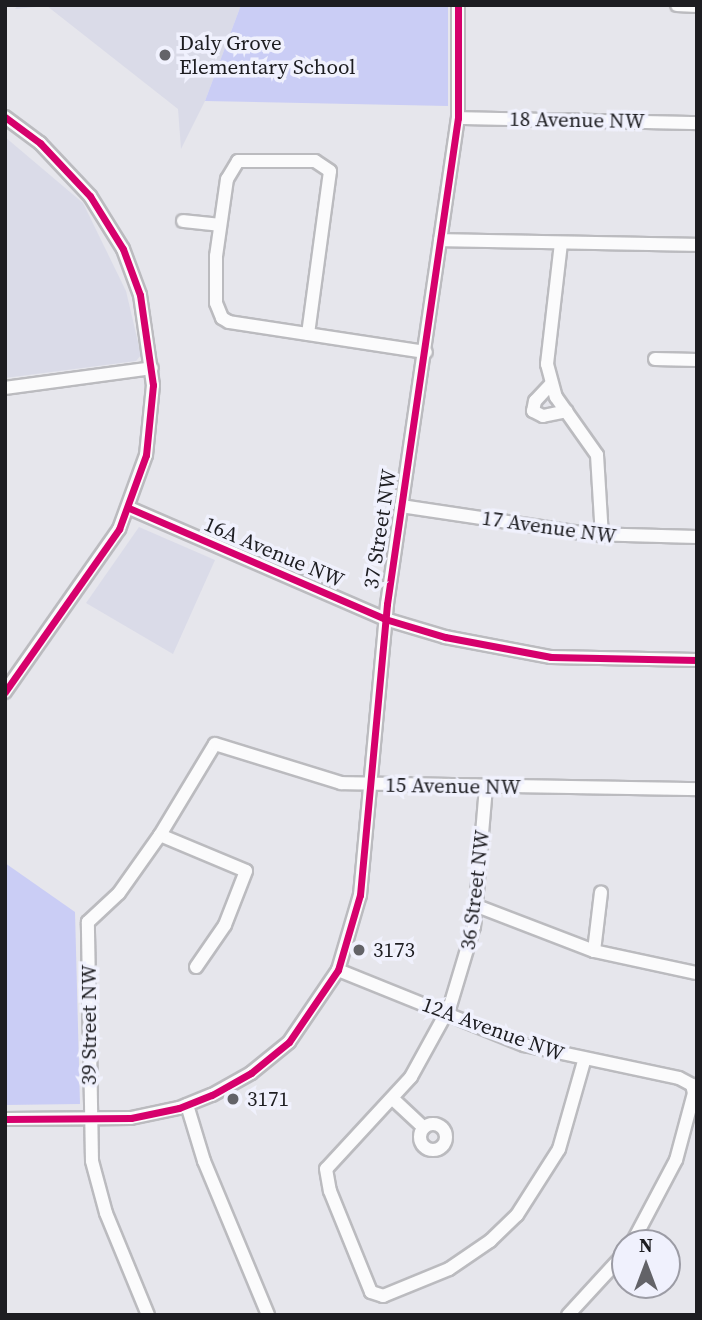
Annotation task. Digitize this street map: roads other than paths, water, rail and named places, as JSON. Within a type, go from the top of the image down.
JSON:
[{"type":"street","name":"37 Street NW","points":[[5,1119],[131,1118],[187,1105],[237,1082],[289,1042],[338,970],[359,905],[385,618],[426,352],[458,118],[458,5]]},
{"type":"street","points":[[677,5],[697,6]]},
{"type":"street","points":[[5,117],[59,161],[104,217],[140,295],[152,368],[149,438],[129,508],[93,571],[5,692]]},
{"type":"street","name":"18 Avenue NW","points":[[458,118],[697,123]]},
{"type":"street","points":[[308,334],[331,181],[327,166],[268,160],[234,164],[220,225],[215,274],[219,315],[229,322],[426,352]]},
{"type":"street","points":[[183,221],[220,225]]},
{"type":"street","points":[[440,240],[697,245]]},
{"type":"street","points":[[562,243],[547,350],[551,384],[597,455],[602,536]]},
{"type":"street","points":[[655,359],[697,360]]},
{"type":"street","points":[[5,388],[152,368]]},
{"type":"street","points":[[551,384],[535,401],[533,411],[543,416],[566,411]]},
{"type":"street","name":"17 Avenue NW","points":[[401,506],[602,536],[697,537]]},
{"type":"street","name":"16A Avenue NW","points":[[129,508],[385,618],[457,640],[531,655],[697,660]]},
{"type":"street","name":"15 Avenue NW","points":[[217,742],[317,779],[369,785],[697,789]]},
{"type":"street","name":"39 Street NW","points":[[148,1315],[100,1197],[90,1119],[88,922],[118,893],[160,835],[217,742]]},
{"type":"street","name":"36 Street NW","points":[[486,787],[477,905],[468,955],[446,1014],[430,1048],[393,1099],[326,1169],[330,1191],[367,1286],[376,1295],[399,1291],[449,1269],[491,1241],[517,1215],[559,1149],[584,1061]]},
{"type":"street","points":[[160,835],[246,871],[225,925],[196,967]]},
{"type":"street","points":[[594,951],[601,892]]},
{"type":"street","points":[[477,905],[594,951],[697,973]]},
{"type":"street","name":"12A Avenue NW","points":[[338,970],[524,1045],[584,1061],[679,1078],[692,1085],[694,1093],[676,1160],[639,1229]]},
{"type":"street","points":[[393,1099],[424,1128]]},
{"type":"street","points":[[187,1105],[204,1160],[268,1315]]},
{"type":"street","points":[[568,1315],[611,1268]]},
{"type":"place","name":"Daly Grove Elementary School","points":[[165,55]]},
{"type":"place","name":"3173","points":[[359,950]]},
{"type":"place","name":"3171","points":[[233,1099]]}]
